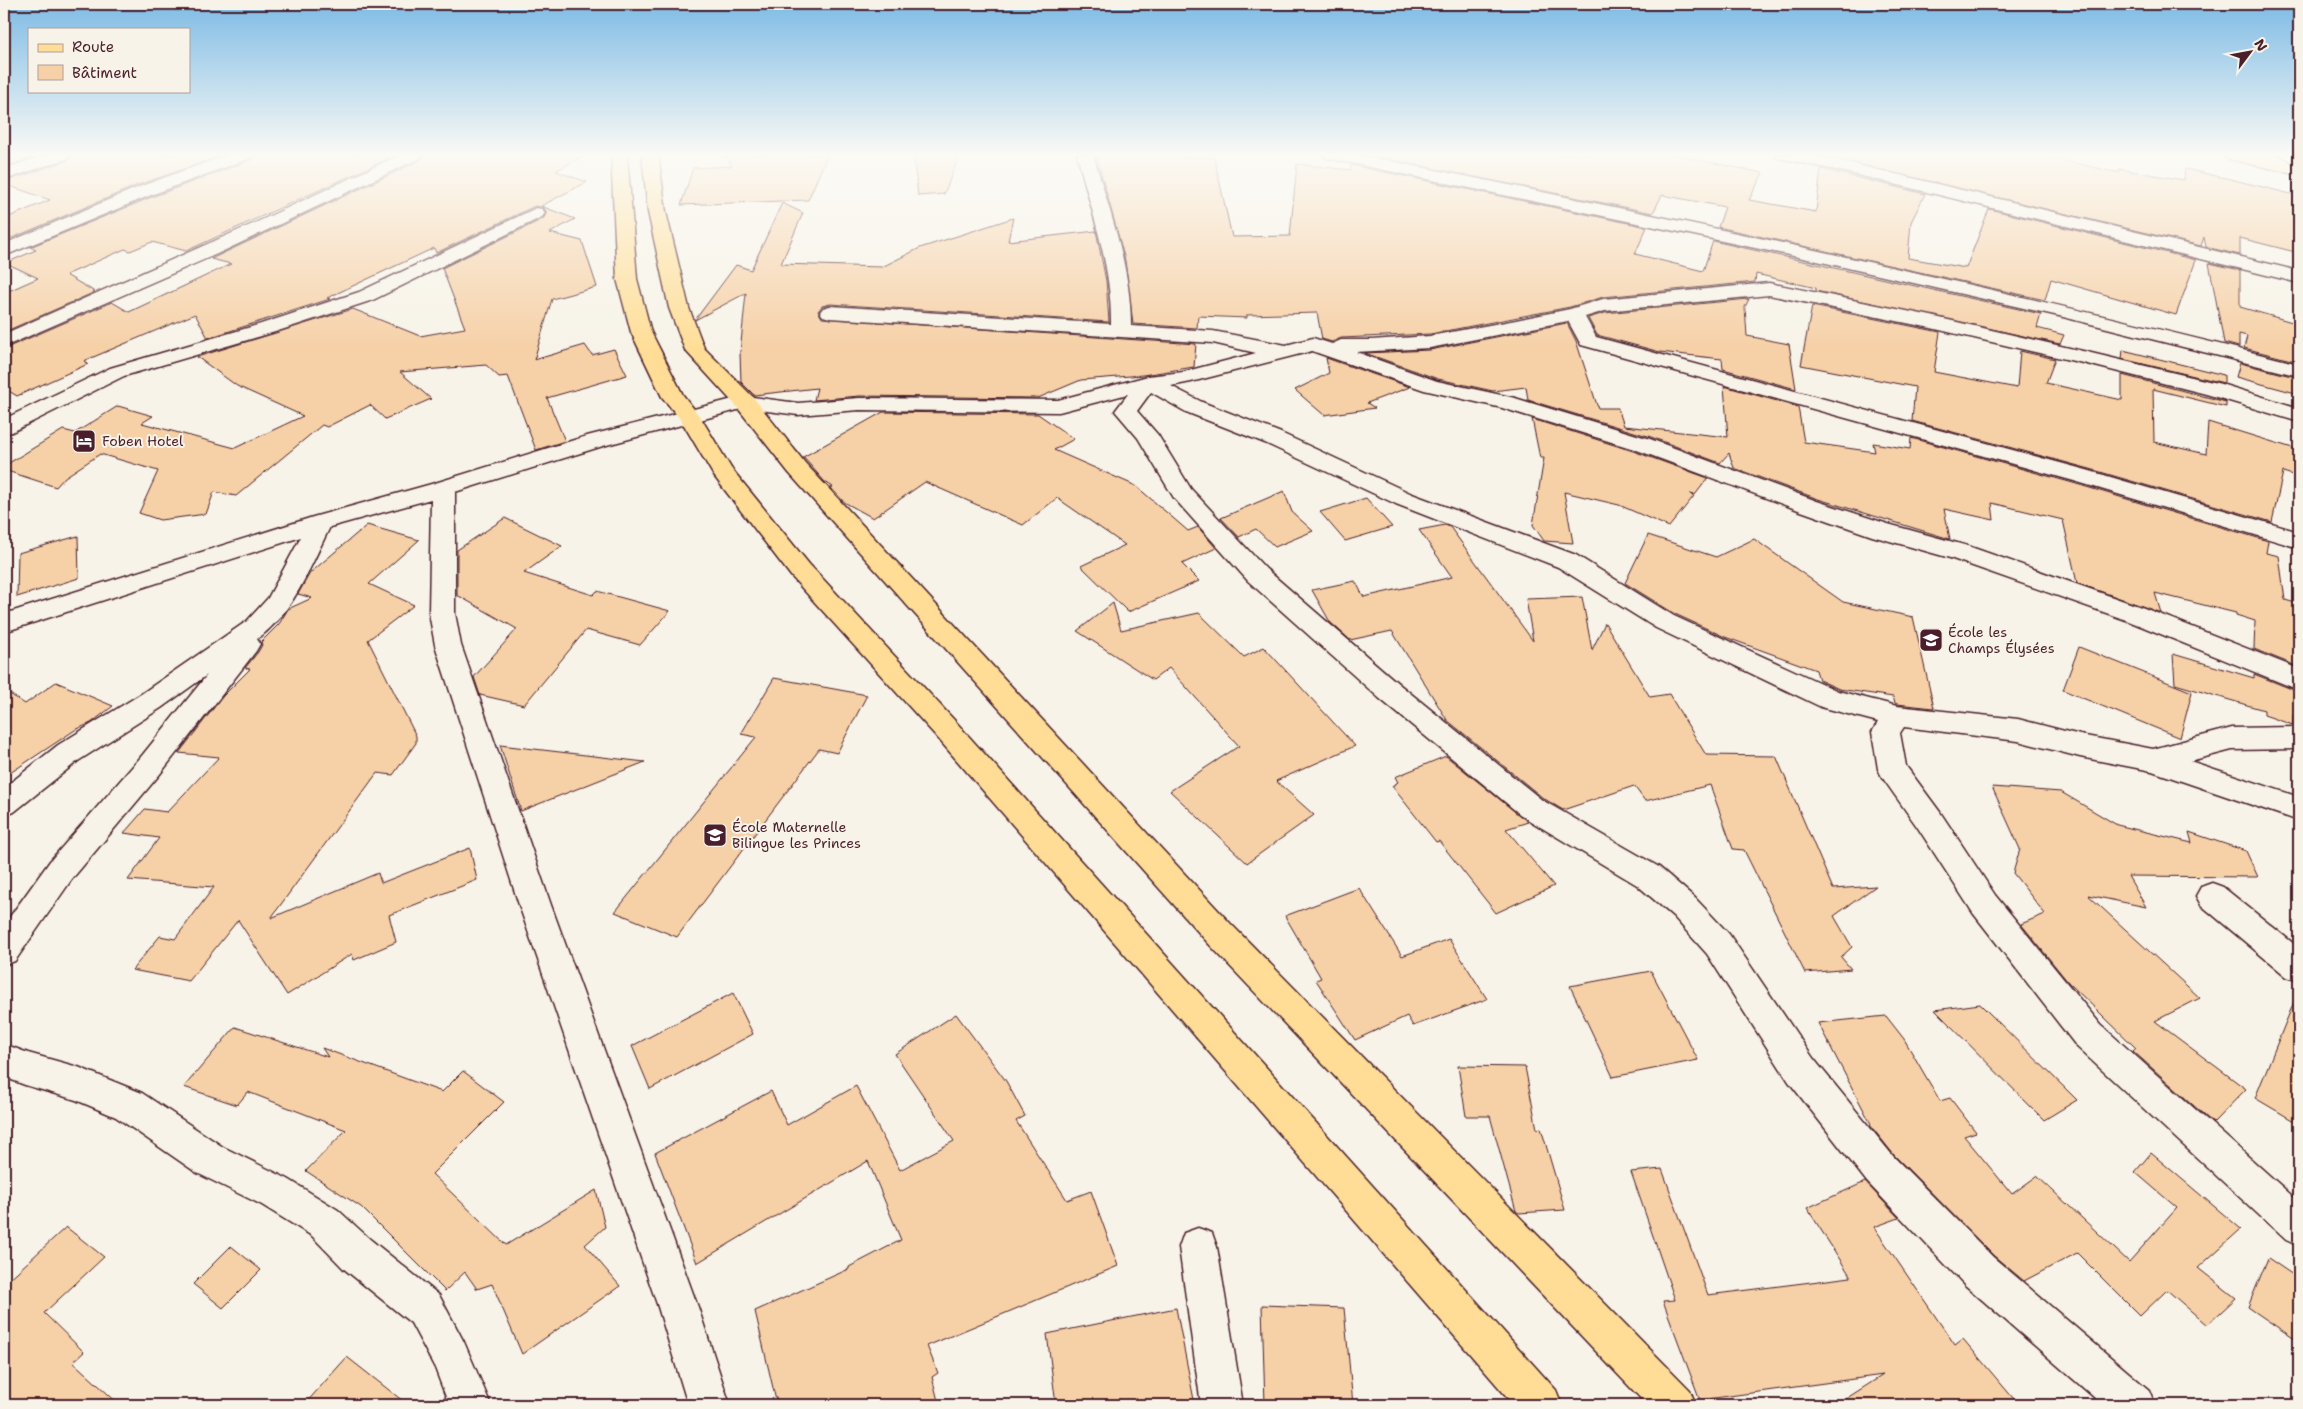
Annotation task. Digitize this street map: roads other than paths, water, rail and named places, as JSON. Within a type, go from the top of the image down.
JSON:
[{"type":"main road","points":[[623,220],[627,279],[640,332],[669,388],[690,418],[722,471],[800,570],[945,728],[1541,1405]]},
{"type":"main road","points":[[659,220],[679,308],[695,350],[745,402],[797,468],[1219,933],[1675,1405]]},
{"type":"street","points":[[4,251],[77,220]]},
{"type":"street","points":[[4,341],[184,264],[279,220]]},
{"type":"street","points":[[4,427],[117,372],[268,328],[366,296],[522,220]]},
{"type":"street","points":[[1103,220],[1112,252],[1122,311],[1120,330]]},
{"type":"street","points":[[1644,220],[1769,268],[1931,322],[2090,338],[2299,370]]},
{"type":"street","points":[[2063,220],[2299,277]]},
{"type":"street","points":[[830,312],[1213,337],[1268,349],[1313,344],[1376,348],[1452,340],[1574,314],[1603,305],[1769,268],[2090,338],[2213,389],[2299,415]]},
{"type":"street","points":[[1574,314],[1588,342],[2082,476],[2299,540]]},
{"type":"street","points":[[4,623],[320,522],[444,488],[594,441],[690,418],[745,402],[798,408],[859,404],[1059,406],[1148,382],[1184,378],[1313,344],[1431,386],[1507,403],[1642,444],[1809,506],[1880,530],[1959,552],[2135,614],[2299,680]]},
{"type":"street","points":[[1148,382],[1194,407],[1281,442],[1404,499],[1567,561],[1665,622],[1831,700],[1897,716],[2018,730],[2080,746],[2152,760],[2299,809]]},
{"type":"street","points":[[1148,382],[1126,411],[1147,435],[1182,493],[1257,575],[1389,691],[1532,808],[1648,876],[1684,907],[1718,944],[1801,1070],[1880,1169],[1979,1271],[2134,1405]]},
{"type":"street","points":[[444,488],[442,614],[448,645],[539,914],[678,1307],[710,1405]]},
{"type":"street","points":[[4,804],[68,753],[151,701],[256,627],[278,603],[320,522]]},
{"type":"street","points":[[4,952],[61,870],[209,693],[251,638],[256,627]]},
{"type":"street","points":[[1897,716],[1886,732],[1892,769],[1929,820],[1984,904],[2089,1036],[2299,1227]]},
{"type":"street","points":[[2152,760],[2232,739],[2299,738]]},
{"type":"street","points":[[2212,896],[2299,967]]},
{"type":"street","points":[[4,1060],[25,1069],[78,1084],[129,1105],[210,1160],[275,1192],[325,1223],[358,1254],[425,1309],[450,1356],[470,1405]]},
{"type":"street","points":[[1198,1247],[1222,1405]]},
{"type":"place","name":"Foben Hotel","points":[[84,441]]},
{"type":"place","name":"École les Champs Élysées","points":[[1931,640]]},
{"type":"place","name":"École Maternelle Bilingue les Princes","points":[[715,835]]}]
